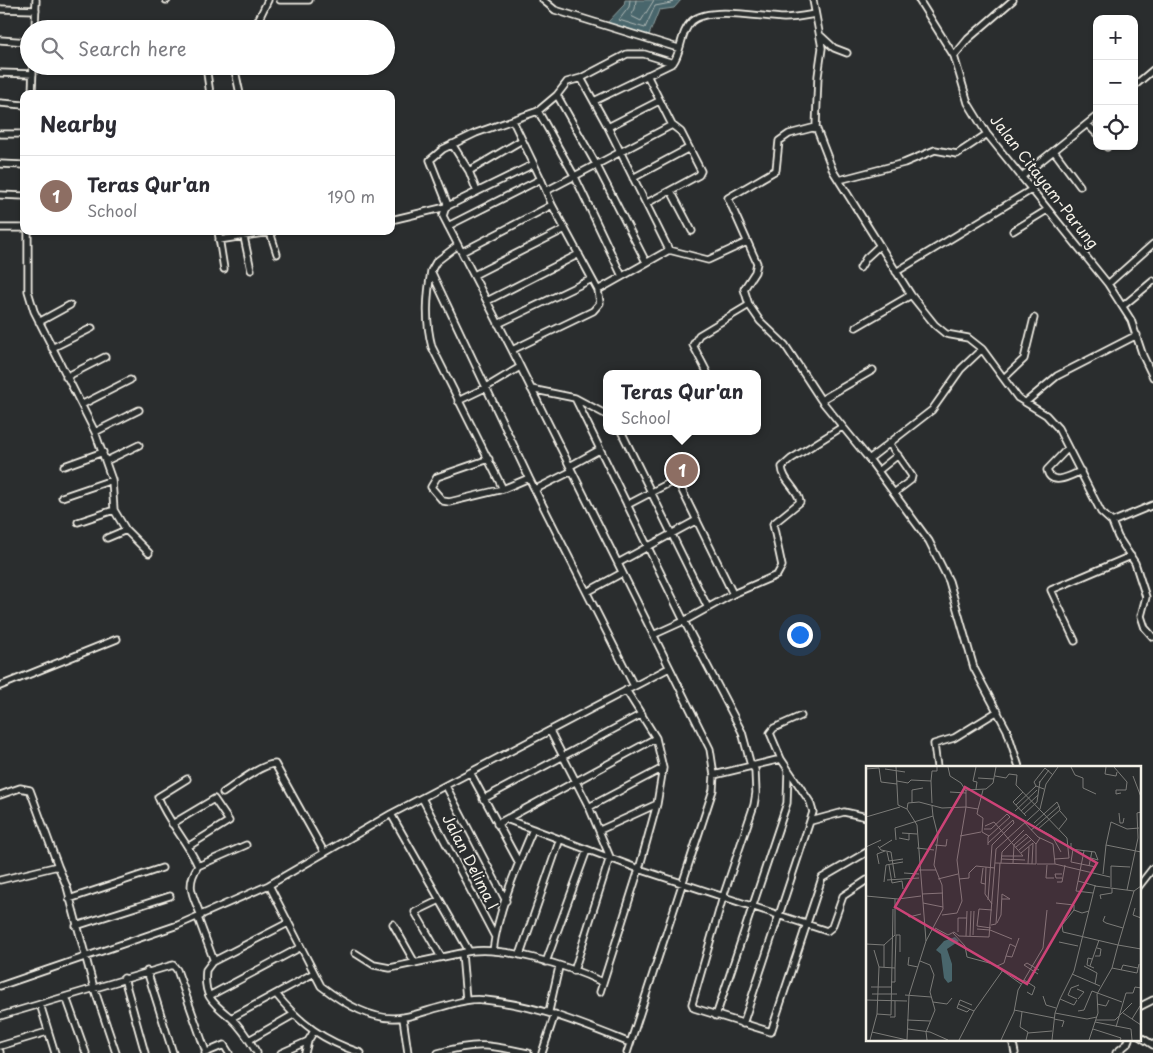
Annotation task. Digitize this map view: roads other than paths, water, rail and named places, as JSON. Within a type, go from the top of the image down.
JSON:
[{"type":"street","points":[[35,20],[36,0]]},
{"type":"street","points":[[258,20],[268,0]]},
{"type":"street","points":[[280,0],[309,0]]},
{"type":"street","points":[[543,0],[550,7],[564,13],[678,48]]},
{"type":"street","points":[[813,0],[822,48],[818,76],[816,127],[839,180],[911,295],[942,332],[968,338],[982,349],[1018,398],[1051,420],[1081,471],[1101,512],[1112,522],[1118,537],[1131,556],[1146,593],[1141,616],[1153,638]]},
{"type":"street","name":"Jalan Citayam-Parung","points":[[918,0],[954,56],[968,102],[987,134],[1108,284],[1123,306],[1137,334],[1143,356],[1153,378]]},
{"type":"street","points":[[954,56],[968,39],[1013,0]]},
{"type":"street","points":[[0,9],[36,10]]},
{"type":"street","points":[[594,101],[673,63],[690,24],[700,16],[709,14],[785,18],[815,14]]},
{"type":"street","points":[[820,35],[834,48],[847,53]]},
{"type":"street","points":[[0,40],[20,41]]},
{"type":"street","points":[[626,1053],[713,790],[714,775],[710,749],[512,350],[443,216],[446,198],[430,164],[434,156],[452,144],[495,125],[513,121],[538,110],[557,95],[567,82],[581,78],[630,53],[649,55],[673,63]]},
{"type":"street","points":[[1138,83],[1153,70]]},
{"type":"street","points":[[0,73],[20,74]]},
{"type":"street","points":[[32,90],[33,75]]},
{"type":"street","points":[[207,75],[209,90]]},
{"type":"street","points":[[236,75],[239,90]]},
{"type":"street","points":[[647,76],[672,126],[681,132],[700,173],[647,203]]},
{"type":"street","points":[[581,78],[647,203],[669,250]]},
{"type":"street","points":[[557,95],[597,166],[646,262]]},
{"type":"street","points":[[608,127],[659,101]]},
{"type":"street","points":[[0,103],[20,105]]},
{"type":"street","points":[[538,110],[575,177],[622,276]]},
{"type":"street","points":[[1022,178],[1093,119]]},
{"type":"street","points":[[512,350],[593,311],[600,303],[598,290],[552,205],[548,190],[513,121]]},
{"type":"street","points":[[1087,124],[1093,130]]},
{"type":"street","points":[[548,190],[672,126]]},
{"type":"street","points":[[816,127],[783,138],[777,146],[776,170],[728,198],[758,267],[744,289],[749,305],[760,321],[785,345],[821,400],[869,459],[929,541],[949,582],[974,668],[998,711],[1019,766]]},
{"type":"street","points":[[0,134],[20,134]]},
{"type":"street","points":[[839,180],[899,164],[935,150],[957,154],[987,134]]},
{"type":"street","points":[[469,171],[522,140]]},
{"type":"street","points":[[452,144],[469,171],[477,192]]},
{"type":"street","points":[[633,178],[689,148]]},
{"type":"street","points":[[1054,151],[1080,186]]},
{"type":"street","points":[[0,164],[20,165]]},
{"type":"street","points":[[395,219],[446,207],[534,164]]},
{"type":"street","points":[[448,226],[541,178]]},
{"type":"street","points":[[896,272],[1031,190]]},
{"type":"street","points":[[671,191],[692,231]]},
{"type":"street","points":[[0,195],[20,196]]},
{"type":"street","points":[[462,252],[552,205]]},
{"type":"street","points":[[1013,231],[1047,210]]},
{"type":"street","points":[[0,228],[20,228]]},
{"type":"street","points":[[474,275],[565,229]]},
{"type":"street","points":[[28,235],[28,291],[39,322],[66,377],[83,404],[103,452],[112,480],[114,510],[126,530],[149,554]]},
{"type":"street","points":[[218,235],[224,268]]},
{"type":"street","points":[[219,240],[254,235]]},
{"type":"street","points":[[271,235],[277,254]]},
{"type":"street","points":[[244,237],[251,270]]},
{"type":"street","points":[[598,290],[669,250],[708,260],[747,242]]},
{"type":"street","points":[[458,244],[436,262],[431,271],[426,298],[428,334],[432,347],[458,401],[503,489]]},
{"type":"street","points":[[1108,284],[1153,244]]},
{"type":"street","points":[[860,268],[866,258],[879,246]]},
{"type":"street","points":[[487,301],[579,254]]},
{"type":"street","points":[[431,271],[529,478],[634,686]]},
{"type":"street","points":[[498,324],[592,279]]},
{"type":"street","points":[[1123,306],[1153,280]]},
{"type":"street","points":[[856,327],[911,295]]},
{"type":"street","points":[[39,322],[70,305]]},
{"type":"street","points":[[706,370],[693,345],[694,341],[699,335],[749,305]]},
{"type":"street","points":[[1004,378],[1024,359],[1034,318]]},
{"type":"street","points":[[52,348],[92,328]]},
{"type":"street","points":[[1026,402],[1057,376],[1137,334]]},
{"type":"street","points":[[869,459],[932,410],[961,369],[982,349]]},
{"type":"street","points":[[66,377],[105,357]]},
{"type":"street","points":[[458,401],[485,388],[520,366]]},
{"type":"street","points":[[821,400],[873,370]]},
{"type":"street","points":[[83,404],[130,380]]},
{"type":"street","points":[[531,389],[575,398],[603,412]]},
{"type":"street","points":[[575,398],[684,621],[742,732],[752,766],[755,770],[756,799],[723,897],[692,1004],[696,1010],[768,1032],[773,1030],[805,925],[822,878],[866,853]]},
{"type":"street","points":[[95,432],[139,410]]},
{"type":"street","points":[[653,635],[684,621],[733,594],[777,575],[782,566],[774,524],[800,502],[798,495],[784,478],[782,467],[790,459],[842,427]]},
{"type":"street","points":[[623,435],[708,608]]},
{"type":"street","points":[[889,443],[912,478],[894,493]]},
{"type":"street","points":[[106,461],[138,445]]},
{"type":"street","points":[[1068,448],[1047,470],[1048,474],[1058,480],[1081,471]]},
{"type":"street","points":[[536,489],[599,450]]},
{"type":"street","points":[[64,466],[103,452]]},
{"type":"street","points":[[878,471],[898,455]]},
{"type":"street","points":[[488,459],[437,477],[431,487],[443,501],[449,502],[503,489],[529,478]]},
{"type":"street","points":[[62,497],[112,480]]},
{"type":"street","points":[[627,505],[673,481],[678,482],[733,594]]},
{"type":"street","points":[[1112,522],[1153,505]]},
{"type":"street","points":[[78,522],[114,510]]},
{"type":"street","points":[[618,563],[697,520]]},
{"type":"street","points":[[107,538],[126,530]]},
{"type":"street","points":[[1075,641],[1051,590],[1131,556]]},
{"type":"street","points":[[587,592],[622,572]]},
{"type":"street","points":[[0,686],[117,639]]},
{"type":"street","points":[[0,986],[178,926],[269,886],[391,814],[471,774],[669,668]]},
{"type":"street","points":[[600,992],[639,870],[657,804],[663,768],[656,738],[626,690]]},
{"type":"street","points":[[937,766],[934,744],[954,738],[998,711]]},
{"type":"street","points":[[483,798],[642,714]]},
{"type":"street","points":[[744,1024],[777,916],[811,821],[813,806],[781,759],[771,730],[801,716]]},
{"type":"street","points":[[550,731],[600,830],[610,857],[574,971]]},
{"type":"street","points":[[497,824],[656,738]]},
{"type":"street","points":[[714,775],[781,759]]},
{"type":"street","points":[[223,793],[259,770],[275,764],[324,852]]},
{"type":"street","points":[[589,807],[663,768]]},
{"type":"street","points":[[716,1016],[787,803],[788,769]]},
{"type":"street","points":[[471,774],[519,863]]},
{"type":"street","points":[[187,779],[158,798],[172,824],[189,846],[198,866]]},
{"type":"street","points":[[446,786],[506,901]]},
{"type":"street","points":[[0,795],[20,788],[30,790],[69,899],[94,988],[116,1053]]},
{"type":"street","name":"Jalan Delima I","points":[[422,798],[495,937]]},
{"type":"street","points":[[172,824],[214,800],[229,821],[189,846]]},
{"type":"street","points":[[600,830],[657,804]]},
{"type":"street","points":[[811,821],[844,812],[866,817]]},
{"type":"street","points":[[391,814],[469,951]]},
{"type":"street","points":[[506,819],[610,857],[639,870],[805,925],[830,930],[841,900],[866,881]]},
{"type":"street","points":[[493,951],[495,937],[506,901],[533,829]]},
{"type":"street","points":[[520,955],[560,838]]},
{"type":"street","points":[[214,961],[198,918],[190,889],[191,876],[198,866],[246,845]]},
{"type":"street","points":[[546,962],[587,850]]},
{"type":"street","points":[[0,880],[58,866]]},
{"type":"street","points":[[69,899],[162,868]]},
{"type":"street","points":[[1140,885],[1153,868]]},
{"type":"street","points":[[269,886],[321,986],[347,1004],[375,1015],[403,1018],[466,999],[486,1000],[549,1011],[630,1043]]},
{"type":"street","points":[[76,926],[170,896]]},
{"type":"street","points":[[440,900],[415,912],[441,957]]},
{"type":"street","points":[[257,1053],[250,1040],[209,996],[206,986],[206,970],[214,961],[288,923]]},
{"type":"street","points":[[393,924],[415,963]]},
{"type":"street","points":[[209,996],[301,947]]},
{"type":"street","points":[[355,953],[374,965],[384,968],[469,951],[493,951],[520,955],[546,962],[602,982]]},
{"type":"street","points":[[462,953],[466,999]]},
{"type":"street","points":[[0,1016],[173,964],[206,1053],[224,1045],[229,1053]]},
{"type":"street","points":[[549,1011],[559,967]]},
{"type":"street","points":[[147,971],[173,1053]]},
{"type":"street","points":[[231,1018],[314,973]]},
{"type":"street","points":[[124,978],[145,1053]]},
{"type":"street","points":[[276,994],[293,1015],[314,1031],[337,1045],[361,1053]]},
{"type":"street","points":[[66,997],[86,1053]]},
{"type":"street","points":[[1140,1006],[1153,1000]]},
{"type":"street","points":[[40,1004],[47,1032],[55,1053]]},
{"type":"street","points":[[542,1053],[556,1014]]},
{"type":"street","points":[[250,1040],[293,1015]]},
{"type":"street","points":[[403,1018],[408,1053]]},
{"type":"street","points":[[305,1053],[308,1041],[314,1031]]},
{"type":"street","points":[[0,1046],[47,1032]]},
{"type":"street","points":[[1140,1037],[1153,1045]]},
{"type":"street","points":[[1012,1040],[1015,1053]]},
{"type":"street","points":[[1116,1053],[1128,1040]]},
{"type":"street","points":[[281,1053],[308,1041]]},
{"type":"street","points":[[482,1053],[485,1044]]},
{"type":"street","points":[[438,1053],[485,1044],[514,1052],[528,1053]]},
{"type":"street","points":[[334,1053],[337,1045]]},
{"type":"water","points":[[625,0],[681,0],[674,8],[659,10],[649,35],[607,23],[624,5]]},
{"type":"place","name":"Teras Qur'an","points":[[682,470]]}]
